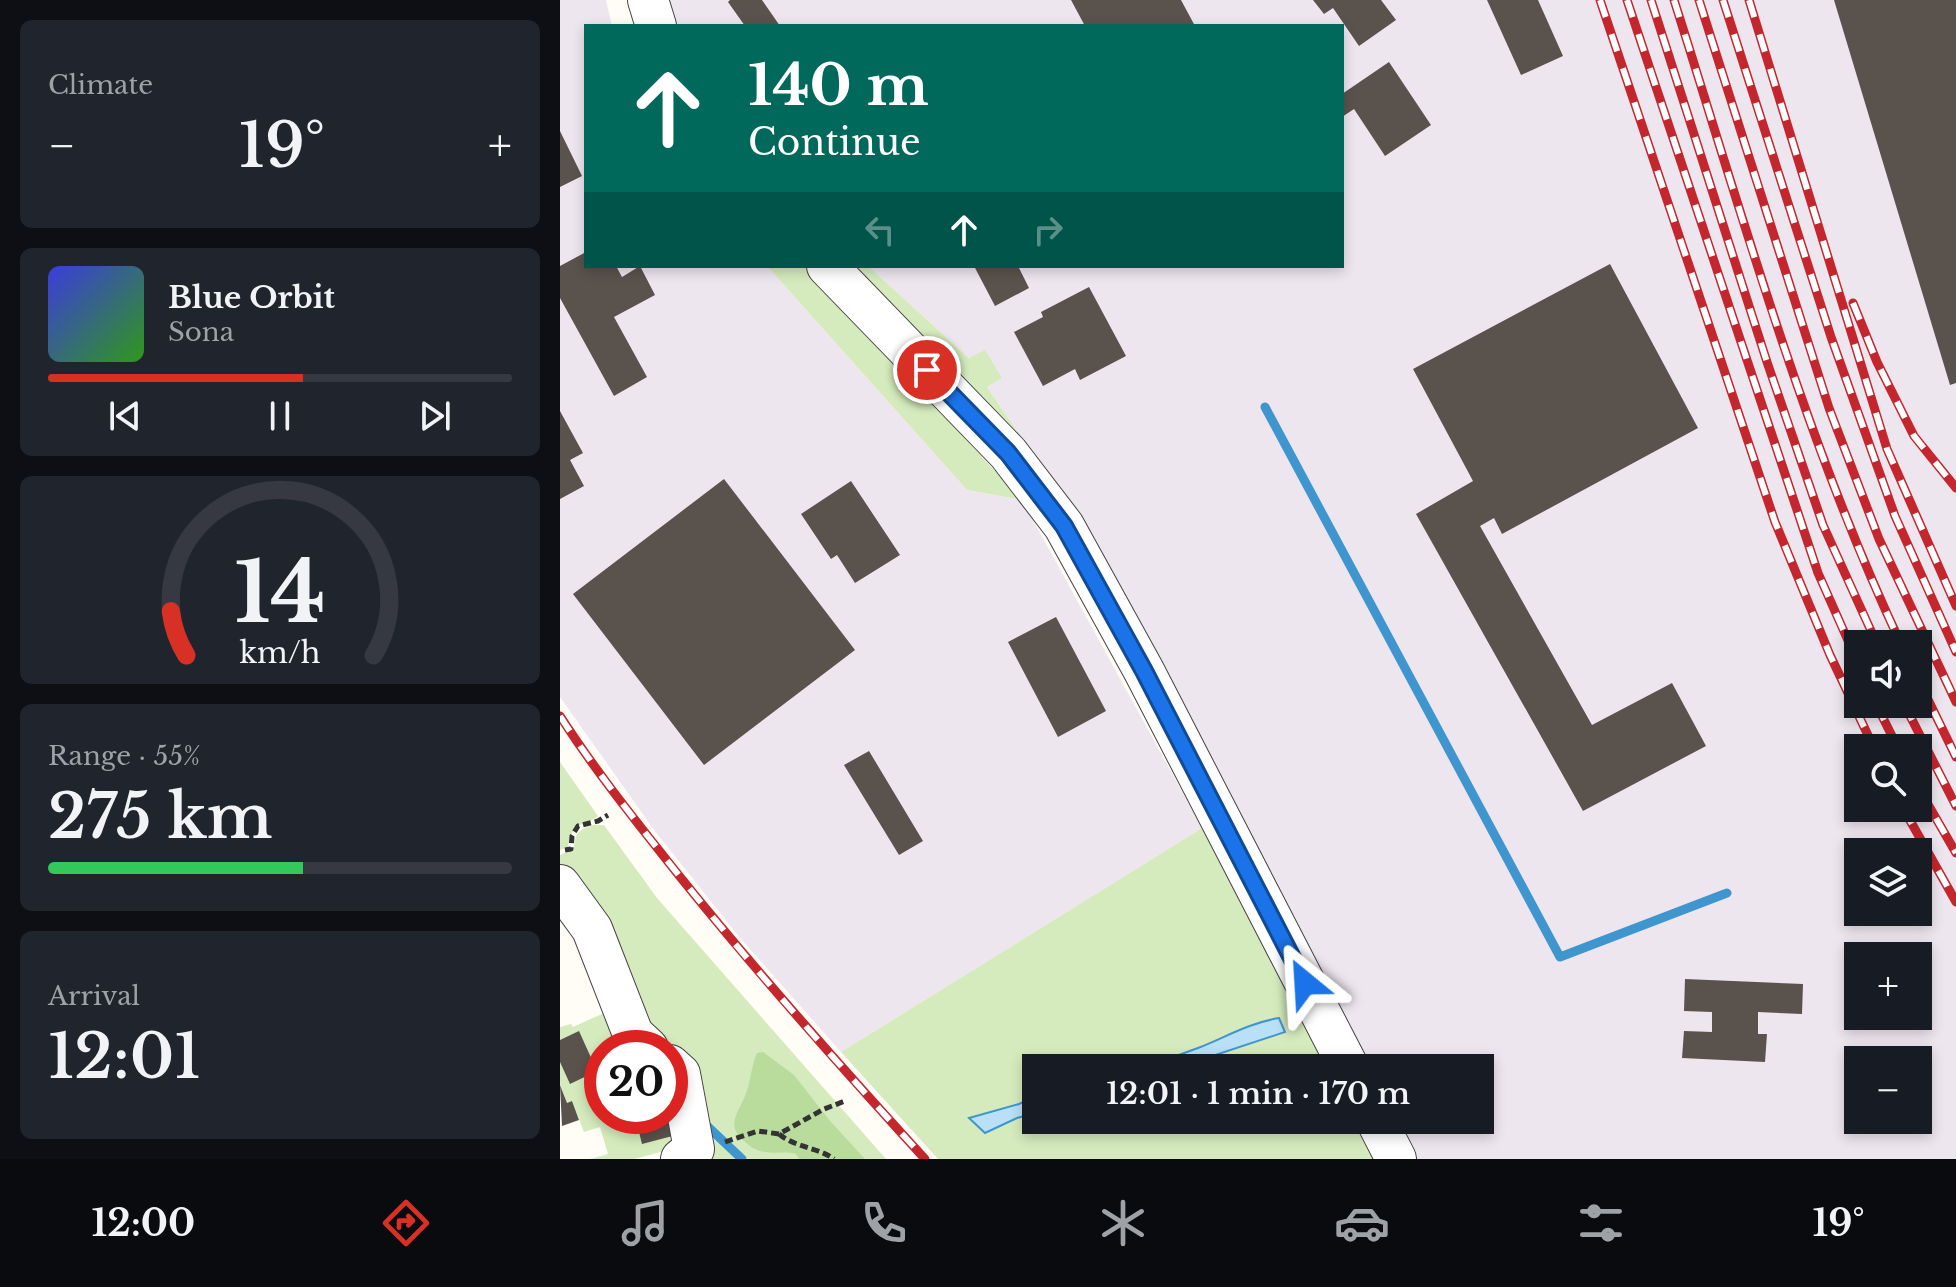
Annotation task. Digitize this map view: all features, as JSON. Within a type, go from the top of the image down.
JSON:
[{"type":"lane","points":[[648,0],[655,24]]},
{"type":"lane","points":[[829,268],[1008,453],[1043,496],[1079,553],[1144,671],[1342,1054]]},
{"type":"lane","points":[[560,885],[592,929],[631,1030]]},
{"type":"lane","points":[[685,1134],[687,1154]]},
{"type":"lane","points":[[1383,1134],[1396,1159]]},
{"type":"path","points":[[560,851],[571,849],[572,836],[578,826],[608,815]]},
{"type":"path","points":[[779,1134],[845,1101]]},
{"type":"path","points":[[687,1154],[701,1144],[728,1142],[740,1135],[758,1131],[779,1134],[790,1143],[825,1153],[834,1159]]},
{"type":"shaded area","points":[[560,0],[606,0],[612,24],[584,24],[584,268],[769,268],[967,490],[1022,500],[1202,828],[841,1052],[740,938],[654,830],[560,697]]},
{"type":"shaded area","points":[[669,0],[1956,0],[1956,1159],[1408,1159],[1395,1134],[1494,1134],[1494,1054],[1354,1054],[1059,492],[987,387],[1001,378],[969,358],[870,268],[1344,268],[1344,24],[676,24]]},
{"type":"green space","points":[[769,268],[807,268],[1022,500],[967,490]]},
{"type":"green space","points":[[846,268],[870,268],[969,358],[985,350],[1002,378],[987,387],[1059,492]]},
{"type":"green space","points":[[560,762],[598,816],[578,826],[568,847],[560,850]]},
{"type":"green space","points":[[604,825],[657,898],[886,1159],[697,1159],[688,1129],[688,1030],[653,1030],[560,870],[560,855],[574,849],[578,833]]},
{"type":"green space","points":[[1202,828],[1323,1054],[1022,1054],[1022,1134],[1366,1134],[1379,1159],[938,1159],[841,1052]]},
{"type":"green space","points":[[615,1008],[623,1030],[584,1030],[584,1132],[572,1101],[567,1103],[560,1084],[560,1027],[571,1024],[573,1027]]},
{"type":"green space","points":[[763,1052],[794,1075],[865,1159],[799,1159],[792,1153],[759,1151],[743,1140],[735,1129],[735,1119],[747,1091],[757,1053]]},
{"type":"green space","points":[[602,1134],[681,1134],[688,1145],[634,1159],[590,1159],[608,1154]]},
{"type":"water","points":[[1279,1018],[1285,1032],[1218,1054],[1182,1054],[1248,1027]]},
{"type":"water","points":[[1022,1103],[1022,1117],[985,1133],[969,1118]]},
{"type":"building","points":[[762,0],[779,24],[744,24],[728,2]]},
{"type":"building","points":[[1071,0],[1181,0],[1194,24],[1084,24]]},
{"type":"building","points":[[1313,0],[1381,0],[1396,20],[1359,46],[1333,8],[1324,14]]},
{"type":"building","points":[[1487,0],[1538,0],[1563,56],[1521,75]]},
{"type":"building","points":[[1834,0],[1956,0],[1956,383],[1950,385]]},
{"type":"building","points":[[1389,62],[1431,125],[1385,156],[1354,109],[1344,116],[1344,93]]},
{"type":"building","points":[[560,131],[582,176],[560,187]]},
{"type":"building","points":[[584,253],[584,268],[617,268],[622,277],[641,268],[655,295],[614,317],[647,377],[614,396],[560,298],[560,266]]},
{"type":"building","points":[[1610,264],[1698,428],[1502,534],[1494,518],[1480,526],[1592,725],[1672,683],[1706,746],[1583,811],[1416,514],[1473,481],[1413,369]]},
{"type":"building","points":[[975,268],[1019,268],[1029,288],[995,306]]},
{"type":"building","points":[[1089,287],[1126,356],[1080,380],[1075,369],[1043,386],[1014,332],[1043,317],[1041,312]]},
{"type":"building","points":[[560,411],[583,453],[570,460],[584,486],[560,499]]},
{"type":"building","points":[[724,479],[855,650],[704,765],[573,594]]},
{"type":"building","points":[[851,481],[900,555],[855,583],[837,555],[831,559],[801,514]]},
{"type":"building","points":[[1056,617],[1106,711],[1058,737],[1008,642]]},
{"type":"building","points":[[869,751],[923,841],[899,855],[844,765]]},
{"type":"building","points":[[1685,979],[1803,984],[1802,1014],[1758,1012],[1758,1034],[1767,1034],[1765,1062],[1682,1058],[1684,1031],[1712,1032],[1712,1012],[1684,1011]]},
{"type":"building","points":[[579,1031],[584,1042],[584,1077],[570,1084],[560,1062],[560,1040]]},
{"type":"building","points":[[560,1085],[567,1103],[572,1101],[579,1120],[562,1126]]},
{"type":"building","points":[[640,1134],[680,1134],[642,1144]]},
{"type":"waterway","points":[[1265,407],[1560,957],[1727,893]]},
{"type":"waterway","points":[[703,1122],[742,1159]]},
{"type":"railway","points":[[1600,0],[1775,522],[1830,655],[1867,734]]},
{"type":"railway","points":[[1627,0],[1818,573],[1844,632]]},
{"type":"railway","points":[[1651,0],[1767,362],[1823,525],[1871,630]]},
{"type":"railway","points":[[1674,0],[1805,407],[1834,487],[1895,630]]},
{"type":"railway","points":[[1699,0],[1829,408],[1879,539],[1956,702]]},
{"type":"railway","points":[[1723,0],[1831,337],[1895,516],[1956,652]]},
{"type":"railway","points":[[1749,0],[1887,449],[1956,606]]},
{"type":"railway","points":[[1853,303],[1877,362],[1914,436],[1956,488]]},
{"type":"railway","points":[[1932,708],[1956,757]]},
{"type":"railway","points":[[560,716],[618,798],[710,914],[925,1159]]},
{"type":"railway","points":[[1883,718],[1891,734]]},
{"type":"railway","points":[[1911,718],[1956,806]]},
{"type":"railway","points":[[1932,811],[1956,853]]},
{"type":"railway","points":[[1911,822],[1956,902]]},
{"type":"route","points":[[927,370],[1008,453],[1064,526],[1144,671],[1305,983]]}]
